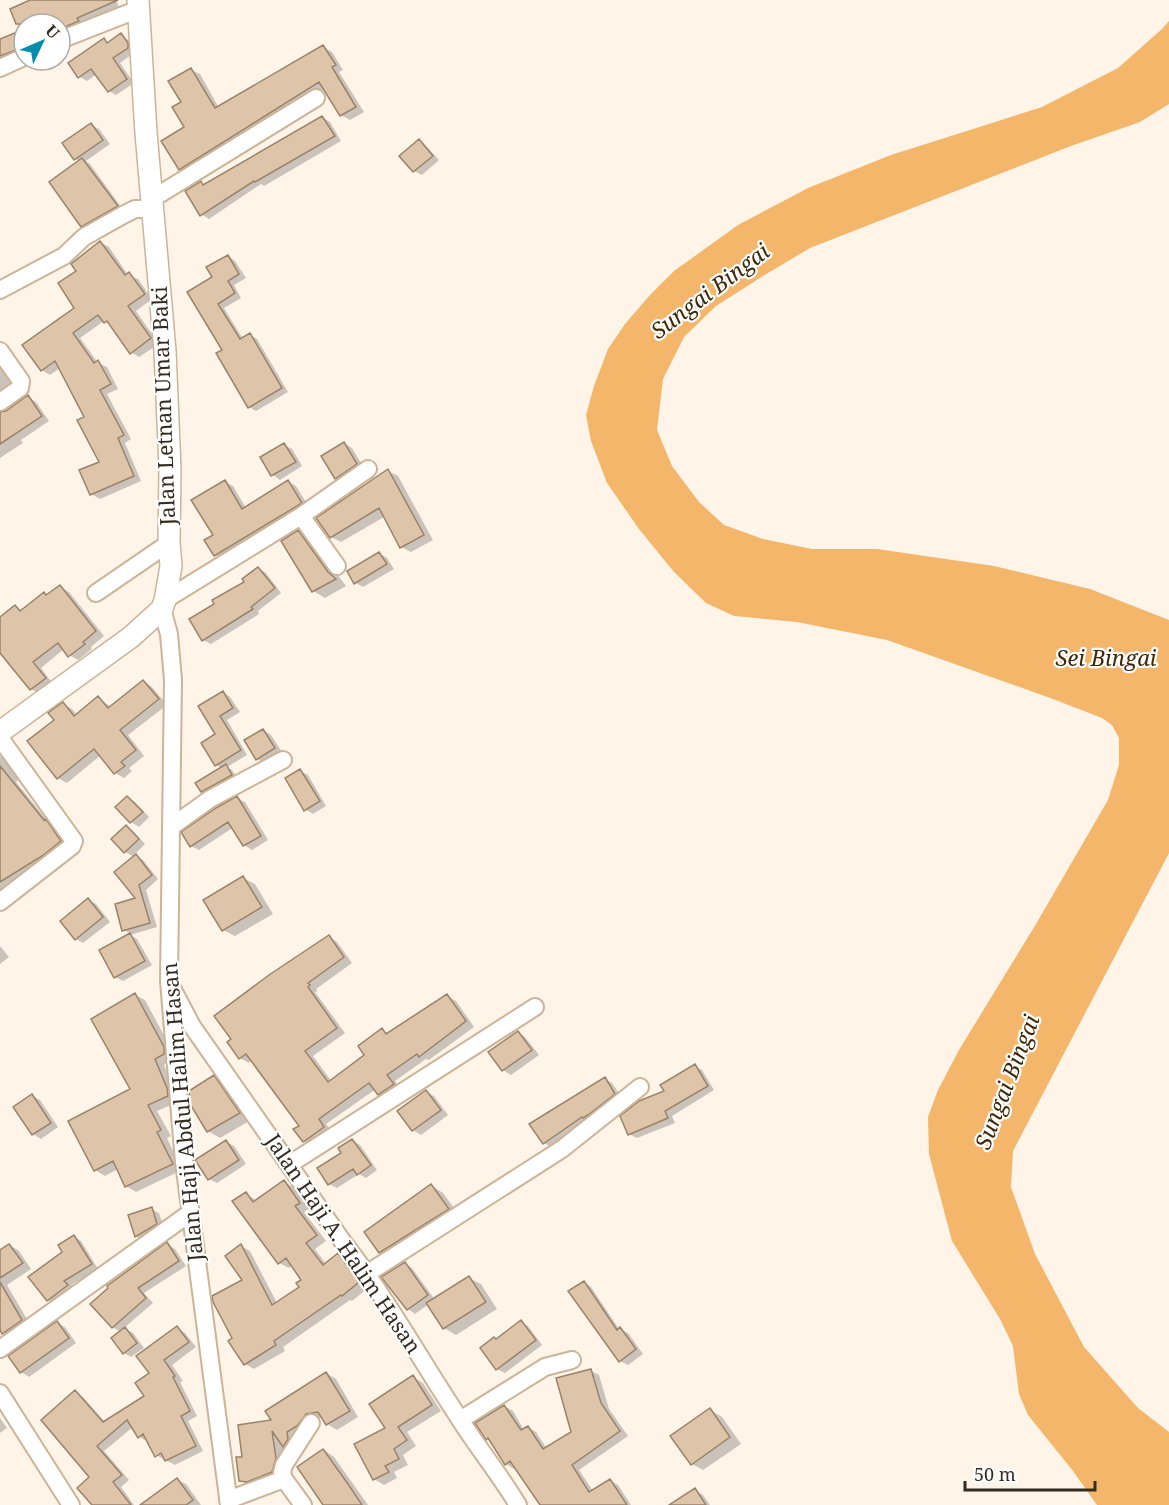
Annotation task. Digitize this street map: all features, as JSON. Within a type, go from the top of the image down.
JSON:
[{"type":"street","points":[[72,34],[138,4]]},
{"type":"street","name":"Jalan Letnan Umar Baki","points":[[138,4],[165,351],[171,566],[164,605]]},
{"type":"street","points":[[0,290],[64,256],[84,237],[123,215],[153,204],[316,98]]},
{"type":"street","points":[[0,351],[21,381],[20,388],[0,402]]},
{"type":"street","points":[[0,732],[131,637],[164,605],[302,516],[368,469]]},
{"type":"street","points":[[302,516],[337,566]]},
{"type":"street","points":[[96,593],[169,543]]},
{"type":"street","name":"Jalan Haji Abdul Halim Hasan","points":[[164,605],[173,680],[169,981],[184,1162],[228,1502]]},
{"type":"street","points":[[0,738],[74,841],[72,846],[0,902]]},
{"type":"street","points":[[171,827],[210,799],[283,760]]},
{"type":"street","name":"Jalan Haji A. Halim Hasan","points":[[169,981],[192,1026],[343,1242],[368,1273],[460,1420],[518,1505]]},
{"type":"street","points":[[290,1164],[535,1007]]},
{"type":"street","points":[[368,1273],[562,1149],[640,1087]]},
{"type":"street","points":[[0,1348],[190,1213]]},
{"type":"street","points":[[460,1420],[545,1367],[572,1360]]},
{"type":"street","points":[[0,1393],[71,1505]]},
{"type":"street","points":[[303,1505],[284,1479],[282,1472],[311,1423]]},
{"type":"street","points":[[228,1502],[284,1479]]},
{"type":"water","name":"Sei Bingai","points":[[1169,21],[1169,104],[1140,122],[1071,146],[810,248],[763,276],[716,306],[684,337],[663,379],[657,430],[672,466],[699,502],[724,525],[763,539],[812,549],[877,549],[994,566],[1090,589],[1169,620],[1169,853],[1013,1151],[1011,1187],[1035,1254],[1084,1347],[1138,1408],[1169,1432],[1169,1505],[1097,1505],[1028,1415],[1019,1394],[1013,1346],[1000,1319],[952,1241],[929,1154],[928,1117],[938,1090],[959,1050],[1108,800],[1119,765],[1119,738],[1112,725],[1102,718],[887,640],[797,622],[734,616],[706,603],[674,572],[639,529],[607,483],[591,441],[586,415],[608,349],[625,324],[674,271],[738,225],[808,188],[891,155],[1042,107],[1118,68]]},
{"type":"building","points":[[30,0],[118,0],[77,18],[79,21],[72,24],[72,12],[12,12],[12,14],[10,9]]},
{"type":"building","points":[[121,33],[128,43],[128,48],[113,58],[127,79],[108,92],[91,69],[78,78],[72,69],[72,60],[104,38],[107,43]]},
{"type":"building","points":[[12,34],[12,52],[0,56],[0,39]]},
{"type":"building","points":[[323,45],[336,65],[332,67],[356,107],[340,116],[319,82],[179,170],[161,141],[184,127],[172,107],[181,102],[168,81],[191,68],[215,108]]},
{"type":"building","points":[[322,116],[335,136],[254,181],[200,216],[185,191],[201,181],[203,185]]},
{"type":"building","points":[[91,123],[103,140],[74,160],[62,143]]},
{"type":"building","points":[[419,139],[433,156],[413,172],[399,156]]},
{"type":"building","points":[[82,158],[118,206],[81,227],[49,182]]},
{"type":"building","points":[[100,241],[125,275],[129,272],[145,294],[128,306],[151,338],[130,354],[107,321],[104,323],[98,315],[73,333],[94,363],[98,360],[111,384],[100,390],[124,435],[118,438],[134,476],[90,495],[79,470],[99,462],[77,420],[84,417],[55,361],[41,371],[22,345],[74,308],[58,283],[76,271],[71,264]]},
{"type":"building","points":[[228,255],[239,274],[228,281],[235,293],[218,304],[240,339],[250,333],[282,388],[248,408],[216,353],[222,350],[187,292],[212,277],[206,267]]},
{"type":"building","points":[[28,395],[42,416],[0,444],[0,412],[6,411]]},
{"type":"building","points":[[344,442],[357,464],[335,479],[321,456]]},
{"type":"building","points":[[284,443],[296,462],[271,476],[260,457]]},
{"type":"building","points":[[388,469],[424,535],[400,548],[379,508],[330,538],[316,518]]},
{"type":"building","points":[[225,480],[242,509],[288,480],[302,503],[214,556],[204,540],[213,535],[191,500]]},
{"type":"building","points":[[298,530],[328,572],[336,579],[312,592],[281,541]]},
{"type":"building","points":[[379,552],[387,564],[354,584],[347,571]]},
{"type":"building","points":[[258,567],[275,588],[251,607],[253,609],[202,641],[189,619],[214,604],[212,600],[244,582],[242,579]]},
{"type":"building","points":[[60,585],[96,631],[83,642],[85,644],[68,657],[58,643],[33,662],[46,678],[30,690],[0,653],[0,617],[15,605],[20,611],[44,592],[46,595]]},
{"type":"building","points":[[143,680],[159,699],[120,730],[136,750],[121,762],[125,766],[114,774],[94,749],[57,779],[27,741],[54,720],[48,713],[63,702],[74,716],[98,696],[108,708]]},
{"type":"building","points":[[223,691],[233,708],[220,716],[241,750],[215,766],[201,743],[215,734],[198,706]]},
{"type":"building","points":[[263,729],[275,748],[256,760],[244,740]]},
{"type":"building","points":[[226,764],[232,775],[201,792],[195,783]]},
{"type":"building","points":[[0,766],[44,820],[46,819],[61,841],[42,856],[0,882]]},
{"type":"building","points":[[300,769],[320,801],[304,811],[285,778]]},
{"type":"building","points":[[127,796],[143,812],[130,823],[115,807]]},
{"type":"building","points":[[237,796],[261,836],[243,846],[228,822],[190,847],[181,832]]},
{"type":"building","points":[[126,825],[139,839],[124,853],[111,839]]},
{"type":"building","points":[[136,854],[152,875],[139,885],[150,923],[122,931],[115,904],[135,898],[114,872]]},
{"type":"building","points":[[243,876],[262,907],[222,931],[203,900]]},
{"type":"building","points":[[88,898],[103,917],[75,940],[60,921]]},
{"type":"building","points":[[130,933],[145,961],[114,978],[99,950]]},
{"type":"building","points":[[329,935],[344,957],[308,983],[310,985],[308,987],[337,1028],[305,1051],[328,1082],[364,1055],[358,1046],[382,1028],[386,1034],[447,994],[466,1021],[419,1057],[417,1054],[387,1075],[394,1084],[378,1095],[369,1083],[319,1119],[324,1127],[303,1142],[293,1129],[299,1126],[246,1054],[239,1059],[227,1042],[231,1039],[214,1016],[269,975]]},
{"type":"building","points":[[135,993],[164,1047],[164,1054],[155,1059],[168,1096],[148,1105],[161,1130],[157,1132],[173,1164],[125,1187],[113,1161],[94,1171],[68,1121],[130,1089],[91,1019]]},
{"type":"building","points":[[518,1031],[532,1050],[502,1071],[488,1052]]},
{"type":"building","points":[[695,1064],[708,1086],[665,1111],[668,1118],[628,1135],[620,1116],[639,1101],[664,1091],[660,1085]]},
{"type":"building","points":[[214,1075],[240,1113],[207,1132],[190,1104],[189,1091]]},
{"type":"building","points":[[605,1077],[615,1094],[588,1115],[543,1144],[529,1124]]},
{"type":"building","points":[[426,1090],[441,1110],[412,1131],[397,1111]]},
{"type":"building","points":[[32,1094],[51,1123],[32,1135],[13,1107]]},
{"type":"building","points":[[352,1139],[371,1165],[357,1175],[353,1169],[328,1185],[317,1168],[341,1153],[338,1148]]},
{"type":"building","points":[[226,1140],[239,1160],[208,1180],[195,1160]]},
{"type":"building","points":[[284,1180],[300,1203],[295,1206],[317,1235],[306,1243],[323,1265],[338,1253],[359,1282],[342,1296],[274,1341],[276,1345],[244,1365],[228,1341],[232,1338],[213,1302],[212,1296],[242,1280],[225,1256],[241,1244],[272,1305],[299,1287],[296,1283],[301,1280],[286,1258],[278,1264],[232,1201],[246,1192],[253,1202]]},
{"type":"building","points":[[431,1184],[449,1209],[379,1253],[364,1232]]},
{"type":"building","points":[[152,1207],[157,1224],[135,1237],[128,1215]]},
{"type":"building","points":[[74,1235],[92,1264],[64,1281],[68,1285],[47,1301],[28,1277],[62,1252],[58,1245]]},
{"type":"building","points":[[167,1242],[179,1261],[138,1288],[146,1298],[112,1328],[90,1304],[108,1288],[107,1286]]},
{"type":"building","points":[[9,1244],[23,1263],[0,1278],[0,1250]]},
{"type":"building","points":[[405,1262],[428,1295],[407,1310],[381,1277]]},
{"type":"building","points":[[469,1276],[486,1302],[443,1329],[426,1303]]},
{"type":"building","points":[[584,1281],[617,1330],[620,1327],[636,1349],[619,1362],[568,1291]]},
{"type":"building","points":[[0,1282],[22,1320],[2,1334],[0,1330]]},
{"type":"building","points":[[521,1320],[536,1340],[496,1370],[480,1348]]},
{"type":"building","points":[[57,1321],[69,1338],[20,1373],[8,1356]]},
{"type":"building","points":[[177,1326],[189,1342],[164,1360],[175,1376],[173,1377],[190,1411],[181,1416],[196,1446],[165,1461],[161,1453],[155,1457],[143,1434],[138,1438],[127,1420],[97,1446],[122,1475],[113,1482],[131,1505],[92,1505],[77,1488],[89,1477],[41,1420],[75,1390],[103,1422],[144,1396],[135,1383],[149,1373],[136,1356]]},
{"type":"building","points":[[125,1327],[137,1343],[123,1354],[111,1338]]},
{"type":"building","points":[[591,1369],[601,1403],[620,1431],[572,1465],[589,1492],[610,1479],[627,1505],[540,1505],[510,1461],[505,1465],[488,1438],[486,1440],[475,1423],[504,1405],[521,1430],[528,1426],[543,1449],[571,1432],[556,1378]]},
{"type":"building","points":[[326,1372],[350,1411],[326,1425],[318,1412],[306,1414],[297,1426],[287,1432],[288,1439],[283,1447],[272,1431],[276,1458],[272,1472],[247,1482],[239,1481],[236,1457],[242,1457],[238,1425],[271,1420],[265,1411]]},
{"type":"building","points":[[413,1375],[432,1405],[398,1427],[407,1440],[394,1449],[399,1459],[385,1466],[389,1472],[373,1480],[354,1444],[385,1428],[369,1404]]},
{"type":"building","points":[[710,1408],[730,1437],[691,1465],[670,1436]]},
{"type":"building","points":[[323,1449],[362,1505],[323,1505],[297,1467]]},
{"type":"building","points":[[177,1478],[193,1500],[186,1505],[140,1505]]},
{"type":"building","points":[[695,1488],[706,1505],[669,1505]]},
{"type":"water label","name":"Sungai Bingai","points":[[710,291]]},
{"type":"water label","name":"Sungai Bingai","points":[[1007,1082]]}]
